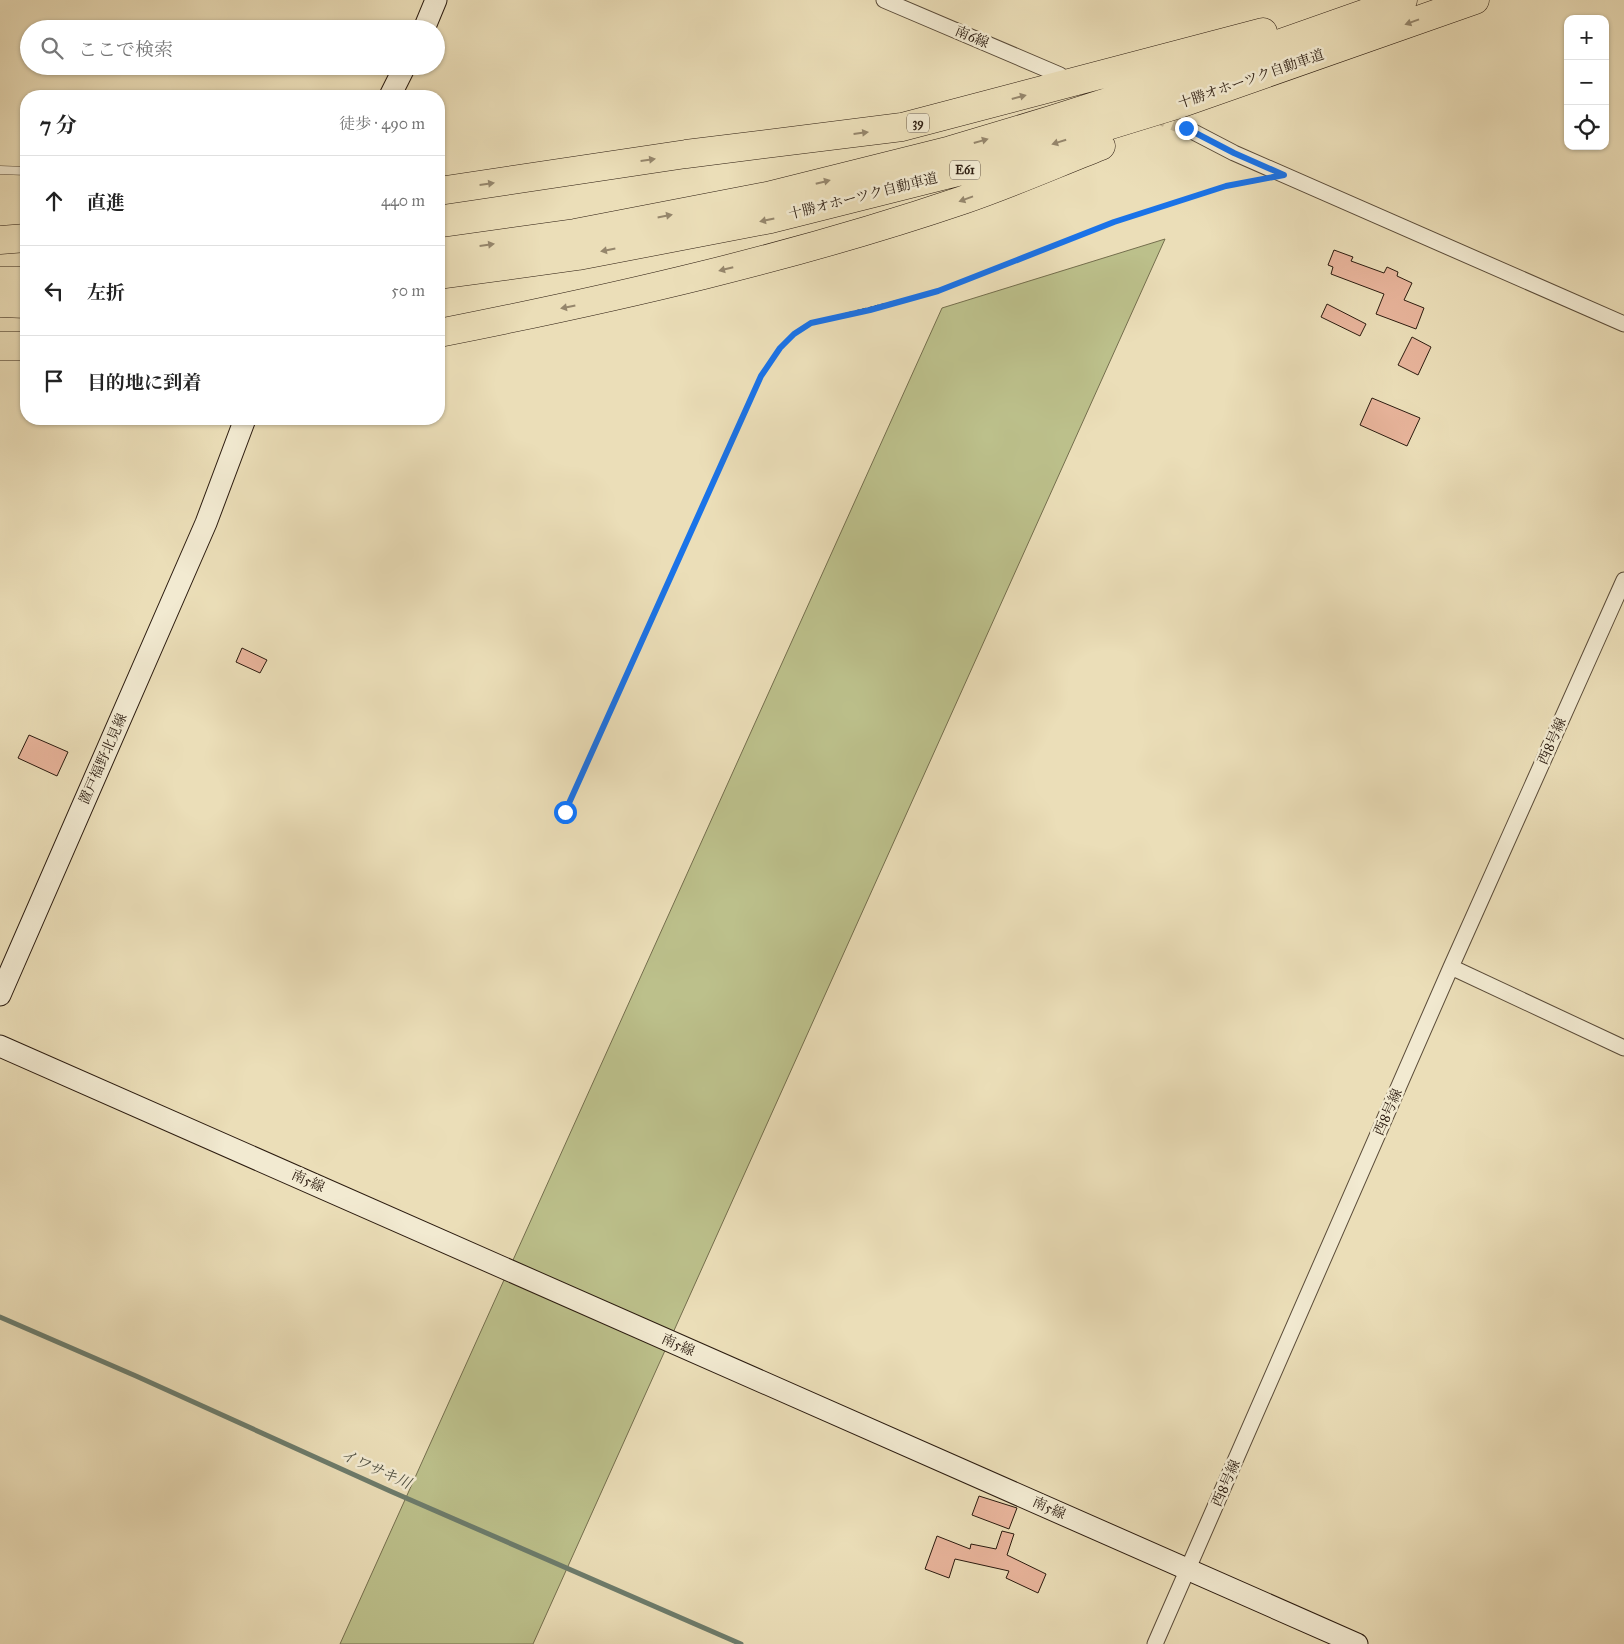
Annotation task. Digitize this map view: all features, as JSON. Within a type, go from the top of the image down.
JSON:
[{"type":"highway","name":"39","points":[[445,190],[686,154],[902,127],[1386,0]]},
{"type":"highway","name":"十勝オホーツク自動車道","points":[[445,251],[575,233],[767,196],[951,150],[1163,84],[1403,0]]},
{"type":"highway","name":"十勝オホーツク自動車道","points":[[445,274],[578,256],[771,220],[958,172],[1170,107],[1474,0]]},
{"type":"highway","points":[[445,332],[576,306],[773,258],[964,200],[1185,114],[1286,67]]},
{"type":"highway","points":[[0,240],[20,238]]},
{"type":"highway","points":[[0,281],[20,282]]},
{"type":"highway","points":[[0,304],[20,304]]},
{"type":"highway","points":[[0,346],[20,346]]},
{"type":"street","points":[[428,20],[436,0]]},
{"type":"street","name":"南6線","points":[[884,0],[1060,75]]},
{"type":"street","points":[[393,90],[400,75]]},
{"type":"street","points":[[400,90],[406,75]]},
{"type":"street","points":[[1186,128],[1234,153],[1624,324]]},
{"type":"street","name":"置戸福野北見線","points":[[0,995],[206,523],[243,425]]},
{"type":"street","name":"置戸福野北見線","points":[[206,523],[257,425]]},
{"type":"street","name":"西8号線","points":[[1155,1644],[1624,580]]},
{"type":"street","points":[[1452,967],[1624,1048]]},
{"type":"street","name":"南5線","points":[[0,1046],[1357,1644]]},
{"type":"lane","points":[[0,170],[20,171]]},
{"type":"path","points":[[565,812],[761,376],[780,348],[794,334],[811,323],[870,310],[938,291],[1114,222],[1226,186],[1284,175]]},
{"type":"green space","points":[[1165,239],[533,1644],[340,1644],[942,308]]},
{"type":"building","points":[[1334,250],[1353,257],[1351,261],[1384,273],[1387,267],[1398,272],[1397,276],[1412,283],[1404,300],[1424,308],[1416,329],[1376,314],[1384,294],[1331,274],[1333,267],[1328,265]]},
{"type":"building","points":[[1327,304],[1366,324],[1360,336],[1321,317]]},
{"type":"building","points":[[1412,337],[1431,347],[1418,375],[1398,365]]},
{"type":"building","points":[[1372,398],[1420,418],[1407,446],[1360,425]]},
{"type":"building","points":[[242,648],[267,660],[260,673],[236,662]]},
{"type":"building","points":[[29,735],[68,752],[57,776],[18,758]]},
{"type":"building","points":[[979,1496],[1017,1508],[1009,1529],[972,1515]]},
{"type":"building","points":[[1002,1531],[1014,1534],[1007,1555],[1046,1574],[1038,1593],[1006,1578],[1009,1571],[955,1559],[949,1578],[925,1569],[937,1536],[970,1549],[971,1544],[996,1549]]},
{"type":"waterway","name":"イワサキ川","points":[[0,1317],[136,1376],[390,1491],[741,1644]]},
{"type":"tunnel","points":[[1152,114],[1186,128]]},
{"type":"route","points":[[565,812],[761,376],[780,348],[794,334],[811,323],[870,310],[938,291],[1114,222],[1226,186],[1284,175],[1234,153],[1186,128]]}]
